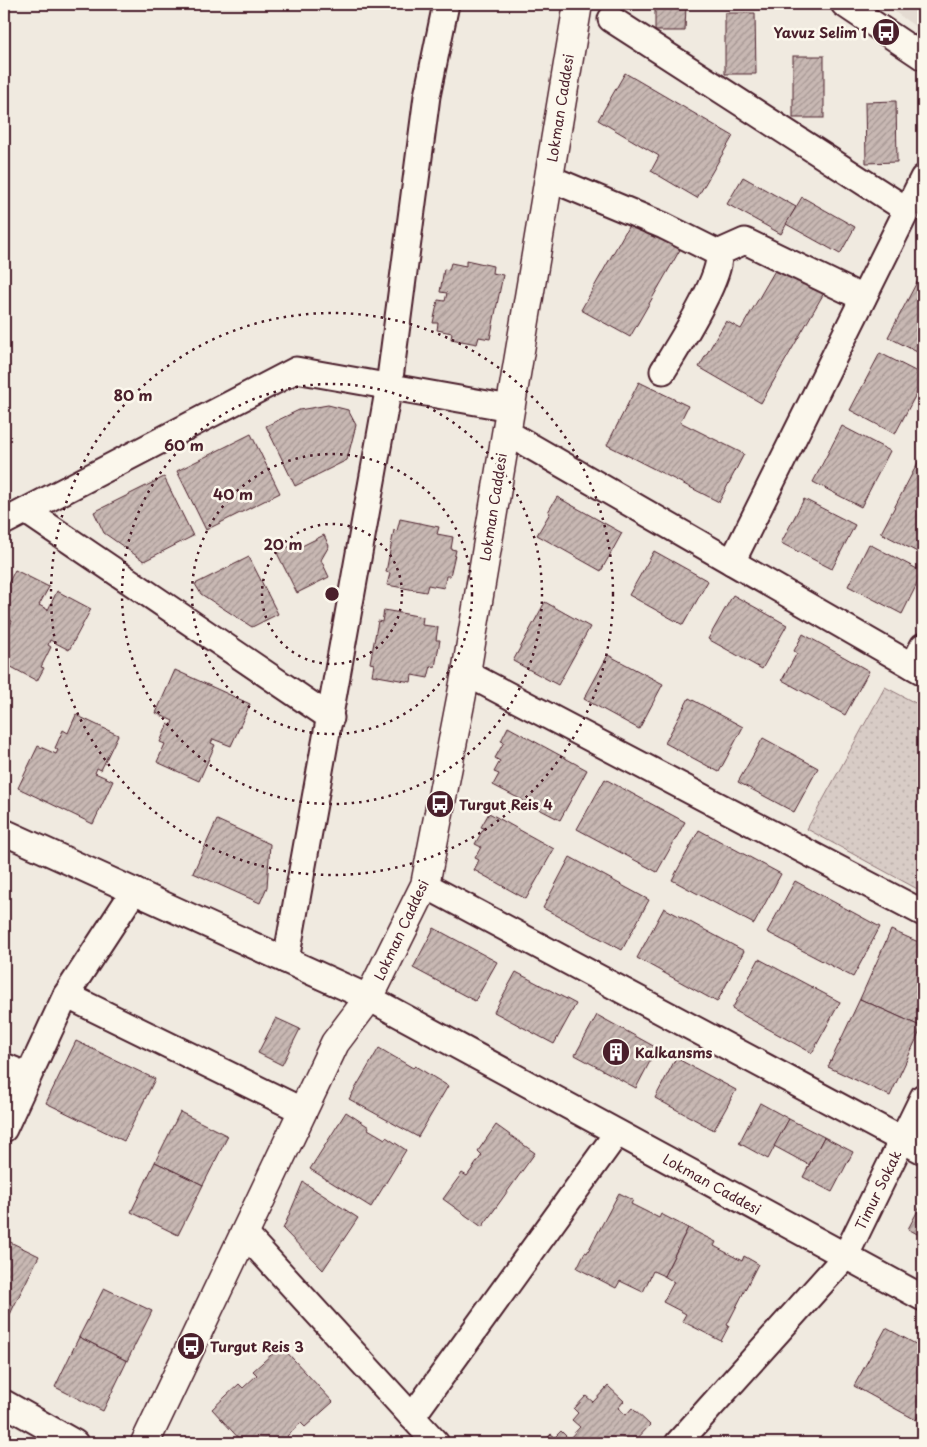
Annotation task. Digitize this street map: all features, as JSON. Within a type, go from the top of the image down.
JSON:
[{"type":"street","points":[[286,960],[389,386],[427,96],[446,4]]},
{"type":"street","name":"Lokman Caddesi","points":[[145,1443],[335,1043],[368,998],[425,885],[466,673],[578,4]]},
{"type":"street","points":[[844,4],[923,57]]},
{"type":"street","points":[[611,18],[907,210]]},
{"type":"street","points":[[549,178],[664,226],[718,253],[720,257],[715,278],[663,370]]},
{"type":"street","points":[[732,562],[923,178]]},
{"type":"street","points":[[718,253],[745,241],[863,298]]},
{"type":"street","points":[[4,522],[296,370],[389,386],[508,420],[732,562],[920,661]]},
{"type":"street","points":[[26,511],[330,718]]},
{"type":"street","points":[[466,673],[923,913]]},
{"type":"street","points":[[4,832],[368,998]]},
{"type":"street","points":[[425,885],[913,1145]]},
{"type":"street","points":[[4,1129],[66,995],[134,891]]},
{"type":"street","points":[[66,995],[303,1111]]},
{"type":"street","name":"Lokman Caddesi","points":[[368,998],[923,1298]]},
{"type":"street","points":[[4,1066],[28,1076]]},
{"type":"street","name":"Timur Sokak","points":[[678,1443],[845,1257],[913,1145],[923,1097]]},
{"type":"street","points":[[412,1417],[617,1133]]},
{"type":"street","points":[[245,1234],[436,1443]]},
{"type":"street","points":[[4,1403],[75,1443]]},
{"type":"shaded area","points":[[884,4],[923,4],[923,32]]},
{"type":"shaded area","points":[[885,687],[923,707],[923,892],[807,829]]},
{"type":"building","points":[[655,4],[686,4],[685,31],[655,31]]},
{"type":"building","points":[[725,13],[755,13],[756,74],[725,74]]},
{"type":"building","points":[[793,56],[824,56],[824,118],[793,118]]},
{"type":"building","points":[[625,73],[733,136],[697,198],[651,171],[659,156],[598,120]]},
{"type":"building","points":[[896,101],[897,162],[866,163],[865,102]]},
{"type":"building","points":[[743,177],[796,207],[781,234],[727,204]]},
{"type":"building","points":[[802,197],[855,227],[840,254],[786,224]]},
{"type":"building","points":[[632,220],[681,248],[630,337],[581,310]]},
{"type":"building","points":[[466,260],[493,266],[492,273],[503,275],[490,339],[479,337],[477,344],[451,339],[452,333],[437,330],[438,323],[433,323],[438,300],[445,301],[447,293],[440,292],[444,269],[449,270],[451,263],[466,266]]},
{"type":"building","points":[[777,267],[824,293],[761,403],[699,367],[726,321],[741,329]]},
{"type":"building","points":[[917,282],[923,285],[923,355],[888,337]]},
{"type":"building","points":[[880,353],[923,375],[923,381],[895,434],[850,410]]},
{"type":"building","points":[[639,382],[688,406],[680,422],[744,454],[719,502],[607,445]]},
{"type":"building","points":[[328,405],[348,410],[356,425],[347,460],[295,486],[266,426],[299,410]]},
{"type":"building","points":[[842,426],[890,451],[861,507],[813,482]]},
{"type":"building","points":[[251,434],[280,493],[206,530],[177,471]]},
{"type":"building","points":[[923,453],[923,555],[881,533]]},
{"type":"building","points":[[164,477],[193,536],[144,561],[104,533],[94,512]]},
{"type":"building","points":[[557,497],[622,533],[601,571],[537,535]]},
{"type":"building","points":[[804,499],[855,525],[832,569],[781,543]]},
{"type":"building","points":[[400,519],[439,527],[437,534],[453,537],[451,549],[456,550],[450,576],[446,576],[444,588],[428,585],[426,592],[387,585],[390,573],[386,572],[394,530],[397,531]]},
{"type":"building","points":[[324,535],[329,546],[321,560],[329,577],[297,593],[277,553],[298,542],[300,547]]},
{"type":"building","points":[[869,544],[923,572],[902,614],[848,586]]},
{"type":"building","points":[[654,551],[708,581],[683,625],[629,595]]},
{"type":"building","points":[[249,557],[278,614],[252,627],[201,594],[195,584]]},
{"type":"building","points":[[15,570],[49,587],[39,605],[48,610],[57,591],[91,609],[69,650],[50,640],[48,645],[51,647],[41,667],[44,668],[37,681],[4,663],[4,630],[7,624],[10,626],[12,621],[4,617],[4,592]]},
{"type":"building","points":[[733,595],[787,625],[762,669],[708,639]]},
{"type":"building","points":[[545,602],[590,627],[558,685],[513,661]]},
{"type":"building","points":[[384,610],[423,617],[422,625],[438,627],[436,640],[440,640],[435,667],[431,666],[428,678],[412,675],[411,682],[372,675],[374,664],[370,663],[378,621],[382,622]]},
{"type":"building","points":[[803,634],[869,671],[845,715],[782,680],[797,653],[794,651]]},
{"type":"building","points":[[608,655],[663,684],[639,729],[584,699]]},
{"type":"building","points":[[175,670],[250,704],[231,746],[213,739],[211,743],[215,745],[199,781],[157,762],[165,744],[160,742],[168,724],[171,726],[173,721],[156,713]]},
{"type":"building","points":[[689,698],[743,727],[719,772],[665,743]]},
{"type":"building","points":[[76,715],[118,735],[101,770],[97,768],[95,773],[113,781],[93,824],[18,788],[38,746],[56,754],[58,750],[55,748],[63,730],[68,733]]},
{"type":"building","points":[[508,727],[587,770],[560,820],[493,785],[499,774],[494,772],[500,761],[495,758],[504,742],[501,741]]},
{"type":"building","points":[[763,738],[818,768],[794,812],[738,782]]},
{"type":"building","points":[[605,779],[685,822],[657,872],[577,829]]},
{"type":"building","points":[[489,813],[554,849],[526,899],[474,870],[479,860],[475,858],[481,847],[475,844],[484,828],[481,827]]},
{"type":"building","points":[[217,820],[270,844],[267,887],[260,903],[193,873]]},
{"type":"building","points":[[699,830],[781,874],[754,924],[672,880]]},
{"type":"building","points":[[570,857],[649,900],[622,950],[543,908]]},
{"type":"building","points":[[795,881],[880,927],[853,977],[767,932]]},
{"type":"building","points":[[664,908],[744,951],[717,1002],[637,958]]},
{"type":"building","points":[[434,928],[497,962],[475,1001],[413,968]]},
{"type":"building","points":[[891,930],[923,944],[922,1027],[860,999]]},
{"type":"building","points":[[759,959],[840,1002],[812,1053],[732,1009]]},
{"type":"building","points":[[516,972],[576,1004],[554,1044],[494,1012]]},
{"type":"building","points":[[860,999],[922,1027],[890,1096],[828,1067]]},
{"type":"building","name":"Kalkansms","points":[[597,1015],[657,1048],[636,1088],[575,1055]]},
{"type":"building","points":[[276,1018],[300,1029],[282,1065],[258,1053]]},
{"type":"building","points":[[76,1041],[155,1079],[124,1141],[46,1103]]},
{"type":"building","points":[[379,1048],[413,1068],[415,1066],[448,1086],[418,1137],[349,1099]]},
{"type":"building","points":[[676,1058],[736,1090],[714,1130],[655,1098]]},
{"type":"building","points":[[760,1103],[789,1119],[768,1159],[739,1143]]},
{"type":"building","points":[[180,1112],[228,1136],[203,1185],[155,1162]]},
{"type":"building","points":[[346,1112],[369,1127],[368,1129],[385,1139],[386,1137],[406,1150],[371,1207],[310,1169]]},
{"type":"building","points":[[789,1119],[824,1137],[809,1165],[774,1146]]},
{"type":"building","points":[[496,1125],[535,1153],[482,1227],[443,1199],[462,1173],[467,1176],[482,1155],[478,1151]]},
{"type":"building","points":[[824,1137],[853,1152],[832,1192],[803,1177]]},
{"type":"building","points":[[155,1162],[203,1185],[178,1235],[131,1212]]},
{"type":"building","points":[[303,1182],[358,1218],[323,1270],[283,1229]]},
{"type":"building","points":[[619,1193],[633,1200],[631,1204],[659,1218],[661,1214],[688,1228],[664,1276],[653,1271],[643,1292],[620,1281],[616,1288],[577,1268]]},
{"type":"building","points":[[923,1201],[923,1237],[908,1229]]},
{"type":"building","points":[[688,1228],[716,1242],[714,1246],[742,1261],[744,1256],[758,1264],[727,1325],[729,1326],[721,1341],[682,1321],[686,1314],[663,1302],[674,1282],[664,1276]]},
{"type":"building","points":[[4,1239],[39,1256],[14,1306],[4,1301]]},
{"type":"building","points":[[104,1288],[152,1311],[127,1361],[79,1337]]},
{"type":"building","points":[[4,1301],[14,1306],[4,1327]]},
{"type":"building","points":[[886,1328],[923,1348],[923,1407],[916,1420],[854,1386]]},
{"type":"building","points":[[79,1337],[127,1361],[103,1411],[55,1387]]},
{"type":"building","points":[[281,1346],[333,1402],[305,1427],[301,1423],[287,1436],[291,1440],[288,1443],[243,1443],[212,1409],[239,1384],[243,1388],[257,1375],[253,1371]]},
{"type":"building","points":[[608,1386],[624,1401],[618,1408],[626,1415],[632,1408],[650,1425],[635,1441],[638,1443],[542,1443],[551,1434],[555,1437],[561,1431],[569,1439],[580,1427],[572,1420],[578,1413],[574,1409],[586,1396],[593,1402]]},
{"type":"place","name":"Yavuz Selim 1","points":[[886,32]]},
{"type":"place","name":"Turgut Reis 4","points":[[440,804]]},
{"type":"place","name":"Kalkansms","points":[[616,1052]]},
{"type":"place","name":"Turgut Reis 3","points":[[191,1346]]}]
